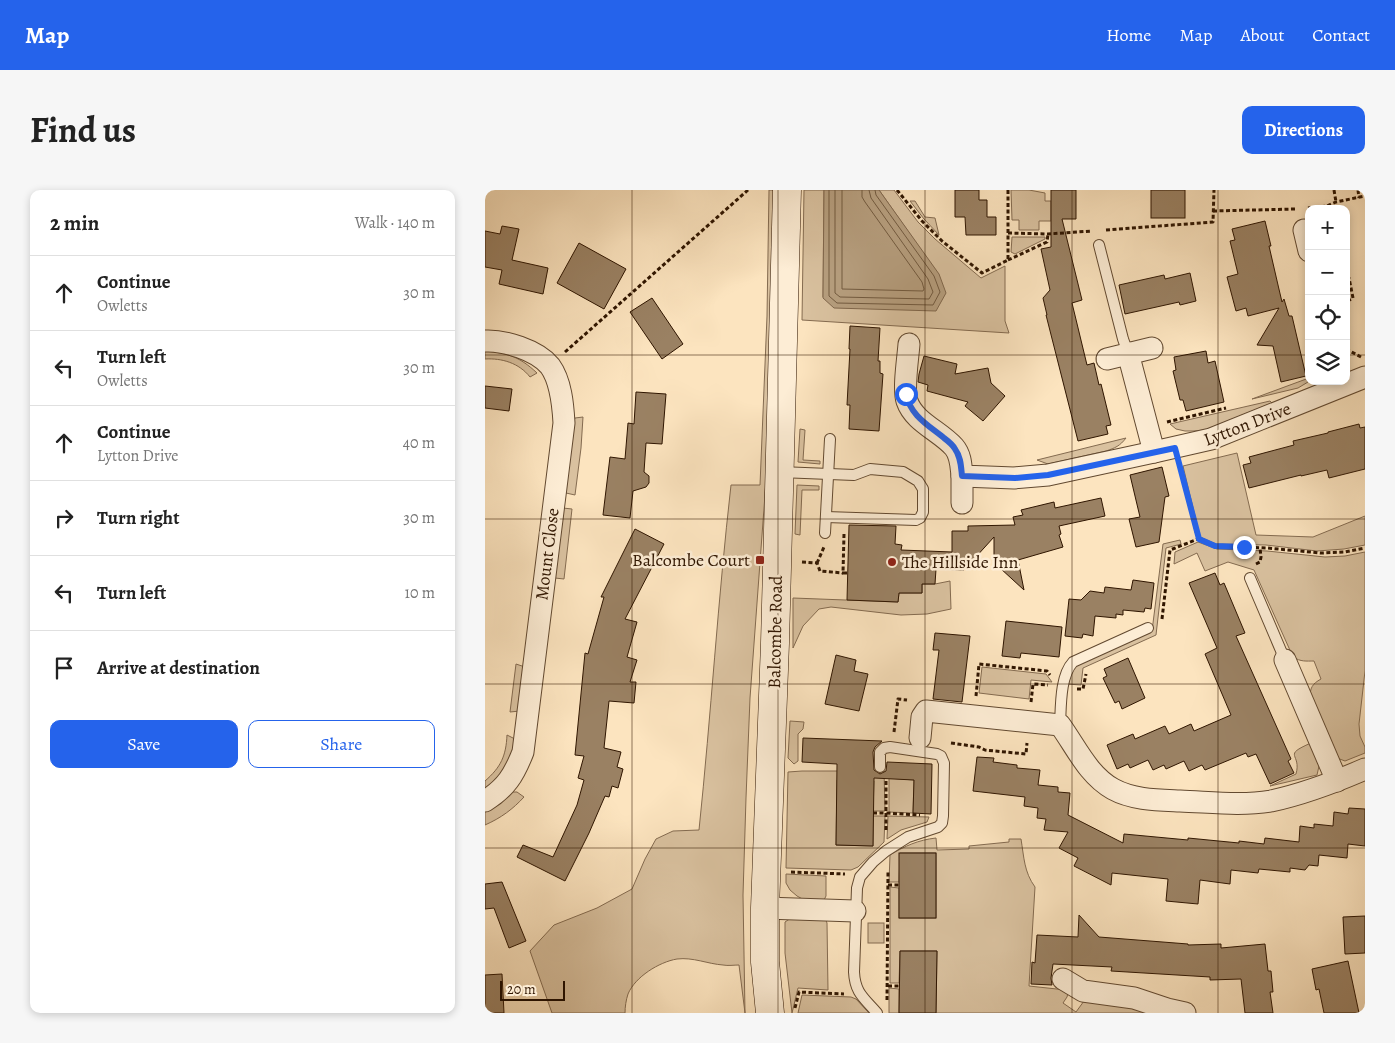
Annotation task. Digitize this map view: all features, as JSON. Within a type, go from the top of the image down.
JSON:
[{"type":"main road","name":"Balcombe Road","points":[[770,1013],[765,962],[765,870],[774,681],[787,190]]},
{"type":"street","points":[[1304,230],[1309,250]]},
{"type":"street","name":"Mount Close","points":[[485,341],[507,343],[521,347],[535,354],[549,366],[557,381],[562,399],[564,422],[523,752],[510,780],[499,792],[485,802]]},
{"type":"street","points":[[909,344],[907,402],[918,417],[955,448],[959,456],[962,476],[962,503]]},
{"type":"street","points":[[1107,358],[1152,348]]},
{"type":"street","points":[[1128,354],[1164,450]]},
{"type":"street","name":"Lytton Drive","points":[[1350,381],[1365,377]]},
{"type":"street","name":"Lytton Drive","points":[[962,476],[1015,478],[1048,475],[1211,439],[1339,385]]},
{"type":"street","points":[[1285,660],[1337,781]]},
{"type":"street","points":[[920,738],[922,717],[927,711],[1060,725],[1087,767],[1099,779],[1113,789],[1138,798],[1246,803],[1270,801],[1308,791],[1365,769]]},
{"type":"street","points":[[765,908],[855,911]]},
{"type":"street","points":[[1063,979],[1083,991],[1133,998],[1185,1013]]},
{"type":"lane","points":[[1099,245],[1128,354]]},
{"type":"lane","points":[[825,534],[830,438]]},
{"type":"lane","points":[[780,472],[854,475],[870,469],[903,472],[919,481],[923,489],[923,512],[920,518],[916,520],[826,518]]},
{"type":"lane","points":[[1250,578],[1285,660]]},
{"type":"lane","points":[[1060,725],[1063,687],[1068,667],[1073,662],[1148,628]]},
{"type":"lane","points":[[877,1013],[859,993],[855,983],[855,911],[857,888],[860,877],[886,851],[908,837],[938,827],[942,823],[944,763],[941,756],[889,747],[884,748],[880,752],[880,768]]},
{"type":"path","points":[[549,366],[748,190]]},
{"type":"path","points":[[897,190],[922,221],[942,241],[982,273],[1047,242],[1048,234]]},
{"type":"path","points":[[1008,190],[1008,260]]},
{"type":"path","points":[[1008,233],[1048,234],[1213,222],[1213,190]]},
{"type":"path","points":[[1334,190],[1336,202]]},
{"type":"path","points":[[1358,190],[1359,198]]},
{"type":"path","points":[[1331,205],[1336,202],[1365,196]]},
{"type":"path","points":[[1213,211],[1299,209]]},
{"type":"path","points":[[1350,283],[1353,298],[1350,300]]},
{"type":"path","points":[[1350,350],[1365,358]]},
{"type":"path","points":[[1164,450],[1199,539]]},
{"type":"path","points":[[843,573],[844,518]]},
{"type":"path","points":[[1161,625],[1170,550],[1199,539],[1215,546],[1267,548],[1321,554],[1365,548]]},
{"type":"path","points":[[776,561],[817,563],[820,571],[848,573]]},
{"type":"path","points":[[974,716],[979,664],[1047,671],[1059,687],[1083,689],[1086,671]]},
{"type":"path","points":[[880,768],[886,769],[886,851],[888,860],[887,1001]]},
{"type":"path","points":[[873,813],[943,816]]},
{"type":"path","points":[[765,870],[844,874],[860,877]]},
{"type":"path","points":[[887,885],[899,885]]},
{"type":"path","points":[[887,986],[899,986]]},
{"type":"path","points":[[794,1013],[799,992],[859,993]]},
{"type":"shaded area","points":[[769,190],[774,190],[768,454],[750,698],[743,895],[745,1013],[739,965],[677,959],[655,967],[636,982],[628,994],[625,1013],[552,1013],[530,951],[554,925],[597,908],[632,889],[656,839],[673,831],[699,830],[731,485],[760,485],[767,316]]},
{"type":"shaded area","points":[[804,190],[824,190],[823,297],[938,274],[879,190],[894,190],[918,222],[981,278],[1005,266],[1005,321],[1009,333],[802,320]]},
{"type":"shaded area","points":[[1011,190],[1029,190],[1045,193],[1045,201],[1051,201],[1051,221],[1039,221],[1039,230],[1019,230],[1019,220],[1012,220]]},
{"type":"shaded area","points":[[910,201],[915,201],[925,217],[935,218],[939,235],[924,219]]},
{"type":"shaded area","points":[[1012,237],[1045,237],[1045,239],[1015,254],[1011,252]]},
{"type":"shaded area","points":[[485,351],[513,357],[525,363],[537,373],[530,377],[521,368],[510,362],[498,359],[485,359]]},
{"type":"shaded area","points":[[1305,379],[1305,384],[1298,388],[1252,399]]},
{"type":"shaded area","points":[[1270,401],[1272,403],[1205,430],[1185,431],[1176,429],[1170,424]]},
{"type":"shaded area","points":[[583,417],[575,495],[563,491],[573,423],[575,418]]},
{"type":"shaded area","points":[[800,429],[805,430],[803,460],[820,461],[820,464],[798,462]]},
{"type":"shaded area","points":[[1126,438],[1122,443],[1106,451],[1048,464],[1037,460]]},
{"type":"shaded area","points":[[1237,453],[1256,535],[1313,537],[1365,516],[1365,545],[1317,551],[1266,545],[1216,544],[1200,537],[1183,466]]},
{"type":"shaded area","points":[[797,485],[819,486],[819,490],[802,490],[800,535],[795,534]]},
{"type":"shaded area","points":[[563,508],[572,509],[564,579],[555,578]]},
{"type":"shaded area","points":[[1180,540],[1181,544],[1166,548],[1156,635],[1083,668],[1081,685],[1067,684],[1072,669],[1078,665],[1152,631],[1163,544]]},
{"type":"shaded area","points":[[1198,542],[1217,549],[1267,551],[1325,557],[1365,552],[1365,671],[1359,724],[1365,753],[1345,761],[1337,758],[1310,698],[1312,687],[1321,679],[1314,661],[1293,657],[1254,570],[1228,562],[1205,571],[1197,553],[1174,564],[1175,552]]},
{"type":"shaded area","points":[[950,581],[951,609],[927,614],[901,615],[831,607],[819,609],[803,626],[793,648],[793,598],[898,602],[899,593],[922,593],[922,584]]},
{"type":"shaded area","points":[[516,664],[525,667],[520,711],[510,712]]},
{"type":"shaded area","points":[[982,667],[1046,674],[1052,682],[1031,680],[1029,699],[979,693]]},
{"type":"shaded area","points":[[790,721],[804,722],[803,729],[798,734],[798,761],[794,764],[788,758]]},
{"type":"shaded area","points":[[507,735],[516,741],[508,767],[485,791],[485,781],[502,761]]},
{"type":"shaded area","points":[[1311,743],[1319,766],[1317,775],[1270,786],[1296,774],[1297,762],[1295,753]]},
{"type":"shaded area","points":[[884,771],[885,811],[873,811],[874,781],[837,780],[836,845],[873,846],[873,816],[885,816],[884,842],[858,867],[851,870],[786,868],[788,772]]},
{"type":"shaded area","points":[[889,778],[914,780],[913,813],[889,812]]},
{"type":"shaded area","points":[[512,792],[517,792],[524,797],[506,813],[485,825],[485,811]]},
{"type":"shaded area","points":[[888,816],[929,817],[927,822],[901,830],[887,839]]},
{"type":"shaded area","points":[[936,838],[937,850],[969,849],[969,846],[1009,842],[1009,839],[1021,839],[1027,870],[1035,887],[1029,986],[1066,990],[1068,993],[1063,1003],[1076,1012],[1084,1001],[1141,1008],[1152,1013],[936,1013],[937,951],[900,951],[899,983],[890,983],[890,887],[899,888],[899,918],[936,918],[936,853],[900,853],[899,882],[889,882],[890,855],[912,844]]},
{"type":"shaded area","points":[[786,874],[826,876],[826,896],[823,902],[808,902],[797,896],[786,883]]},
{"type":"shaded area","points":[[791,918],[825,918],[827,923],[828,990],[798,988],[792,1013],[785,953],[785,922]]},
{"type":"shaded area","points":[[868,923],[884,923],[884,943],[868,943]]},
{"type":"shaded area","points":[[889,988],[899,989],[899,1013],[889,1013]]},
{"type":"shaded area","points":[[802,995],[851,997],[856,999],[869,1013],[798,1013]]},
{"type":"water","points":[[824,190],[879,190],[939,274],[946,293],[936,311],[834,308],[823,298]]},
{"type":"building","points":[[955,190],[979,190],[979,200],[987,200],[987,217],[996,217],[996,235],[966,235],[965,217],[955,217]]},
{"type":"building","points":[[1051,190],[1076,190],[1076,219],[1062,219],[1082,300],[1072,303],[1087,365],[1094,363],[1111,425],[1106,426],[1108,434],[1078,441],[1043,298],[1050,290],[1041,249],[1051,247]]},
{"type":"building","points":[[1151,190],[1185,190],[1185,218],[1151,218]]},
{"type":"building","points":[[1265,221],[1282,302],[1284,299],[1289,316],[1292,316],[1305,376],[1281,382],[1273,346],[1257,345],[1279,308],[1248,316],[1246,308],[1236,311],[1227,277],[1238,274],[1230,241],[1235,240],[1232,229]]},
{"type":"building","points":[[502,226],[519,229],[512,260],[548,268],[543,294],[499,284],[502,270],[485,267],[485,231],[500,234]]},
{"type":"building","points":[[579,243],[626,269],[604,309],[557,283]]},
{"type":"building","points":[[1190,273],[1196,301],[1180,305],[1179,302],[1125,314],[1119,285],[1164,275],[1165,279]]},
{"type":"building","points":[[652,298],[683,344],[662,359],[630,312]]},
{"type":"building","points":[[850,326],[880,328],[878,361],[880,361],[880,373],[883,374],[879,431],[849,429],[850,405],[847,405]]},
{"type":"building","points":[[1206,351],[1208,363],[1215,361],[1224,402],[1186,411],[1183,400],[1180,400],[1173,371],[1176,370],[1174,357]]},
{"type":"building","points":[[924,356],[957,364],[955,374],[988,368],[991,383],[1005,396],[983,421],[965,406],[968,402],[927,391],[928,385],[918,382]]},
{"type":"building","points":[[485,386],[512,389],[509,411],[485,408]]},
{"type":"building","points":[[636,392],[666,394],[662,444],[646,443],[644,472],[649,476],[649,483],[646,487],[633,491],[630,518],[603,515],[610,457],[625,459],[628,423],[634,424]]},
{"type":"building","points":[[1359,424],[1360,428],[1365,427],[1365,469],[1329,478],[1327,470],[1249,488],[1243,465],[1251,463],[1249,457],[1294,445],[1293,441]]},
{"type":"building","points":[[1162,467],[1169,496],[1165,497],[1159,542],[1136,547],[1129,519],[1140,517],[1130,475]]},
{"type":"building","points":[[1101,498],[1105,516],[1059,526],[1061,534],[1059,535],[1063,547],[1018,560],[1024,590],[1000,568],[994,568],[994,537],[964,570],[936,569],[935,584],[922,584],[922,593],[899,593],[898,602],[847,600],[849,525],[896,526],[895,544],[902,545],[901,550],[952,552],[952,531],[968,531],[968,526],[1015,525],[1013,517],[1023,515],[1021,510],[1054,502],[1055,508]]},
{"type":"building","points":[[635,529],[664,544],[625,619],[637,622],[627,657],[637,660],[630,682],[636,682],[634,703],[609,701],[604,748],[621,752],[617,767],[623,769],[618,788],[612,786],[609,797],[605,796],[565,881],[517,857],[523,845],[553,857],[577,805],[584,780],[578,778],[584,756],[575,755],[585,653],[588,654],[604,597],[601,597]]},
{"type":"building","points":[[1215,573],[1220,585],[1224,583],[1245,633],[1236,636],[1291,759],[1288,761],[1294,773],[1270,784],[1256,754],[1248,757],[1246,753],[1205,770],[1202,765],[1189,771],[1184,761],[1166,769],[1164,765],[1153,770],[1148,760],[1130,768],[1128,764],[1117,769],[1107,745],[1133,734],[1135,739],[1165,726],[1169,734],[1191,724],[1194,731],[1231,715],[1205,654],[1217,648],[1189,583]]},
{"type":"building","points":[[1133,580],[1154,583],[1151,609],[1145,608],[1144,612],[1123,610],[1123,615],[1116,614],[1116,618],[1095,616],[1093,636],[1083,634],[1082,638],[1065,636],[1069,599],[1081,600],[1090,591],[1104,593],[1105,587],[1131,590]]},
{"type":"building","points":[[1006,621],[1062,627],[1059,657],[1021,653],[1020,658],[1002,656]]},
{"type":"building","points":[[935,633],[970,636],[962,702],[933,699],[939,650],[933,650]]},
{"type":"building","points":[[836,655],[856,660],[854,671],[868,674],[859,711],[825,704]]},
{"type":"building","points":[[1128,658],[1145,698],[1122,709],[1119,701],[1115,703],[1103,678],[1107,676],[1104,669]]},
{"type":"building","points":[[803,738],[882,741],[875,747],[873,752],[874,770],[880,774],[886,771],[887,762],[932,764],[931,814],[913,813],[914,780],[874,778],[873,846],[836,845],[837,764],[802,762]]},
{"type":"building","points":[[977,757],[994,758],[993,762],[1017,765],[1017,768],[1040,770],[1038,785],[1058,787],[1058,792],[1070,793],[1068,815],[1123,843],[1124,834],[1239,843],[1239,841],[1264,844],[1265,838],[1299,842],[1300,826],[1314,828],[1314,824],[1333,826],[1334,812],[1348,814],[1349,808],[1365,809],[1365,846],[1348,844],[1347,858],[1319,855],[1318,866],[1309,865],[1305,870],[1290,868],[1290,872],[1259,869],[1258,873],[1231,870],[1230,884],[1200,880],[1198,904],[1166,901],[1168,879],[1112,873],[1111,885],[1074,866],[1078,858],[1059,848],[1068,832],[1044,830],[1046,819],[1037,818],[1038,808],[1024,806],[1025,797],[973,791]]},
{"type":"building","points":[[899,853],[936,853],[936,918],[899,918]]},
{"type":"building","points":[[502,882],[526,941],[509,948],[494,908],[485,909],[485,884]]},
{"type":"building","points":[[1079,915],[1099,937],[1188,945],[1221,944],[1221,948],[1265,944],[1268,971],[1271,971],[1273,992],[1270,992],[1273,1013],[1245,1013],[1241,979],[1210,980],[1210,977],[1111,971],[1112,967],[1053,964],[1052,985],[1031,984],[1032,962],[1035,963],[1037,935],[1078,937]]},
{"type":"building","points":[[1365,916],[1365,953],[1345,954],[1343,917]]},
{"type":"building","points":[[900,951],[937,951],[936,1013],[899,1013]]},
{"type":"building","points":[[1348,961],[1359,1013],[1324,1013],[1319,989],[1316,990],[1312,969]]},
{"type":"building","points":[[502,974],[504,1013],[485,1013],[485,975]]},
{"type":"place","name":"Balcombe Court","points":[[760,560]]},
{"type":"place","name":"The Hillside Inn","points":[[892,562]]},
{"type":"route","points":[[906,394],[907,402],[918,417],[955,448],[959,456],[962,476],[1015,478],[1048,475],[1175,448],[1199,539],[1215,546],[1244,547]]}]
